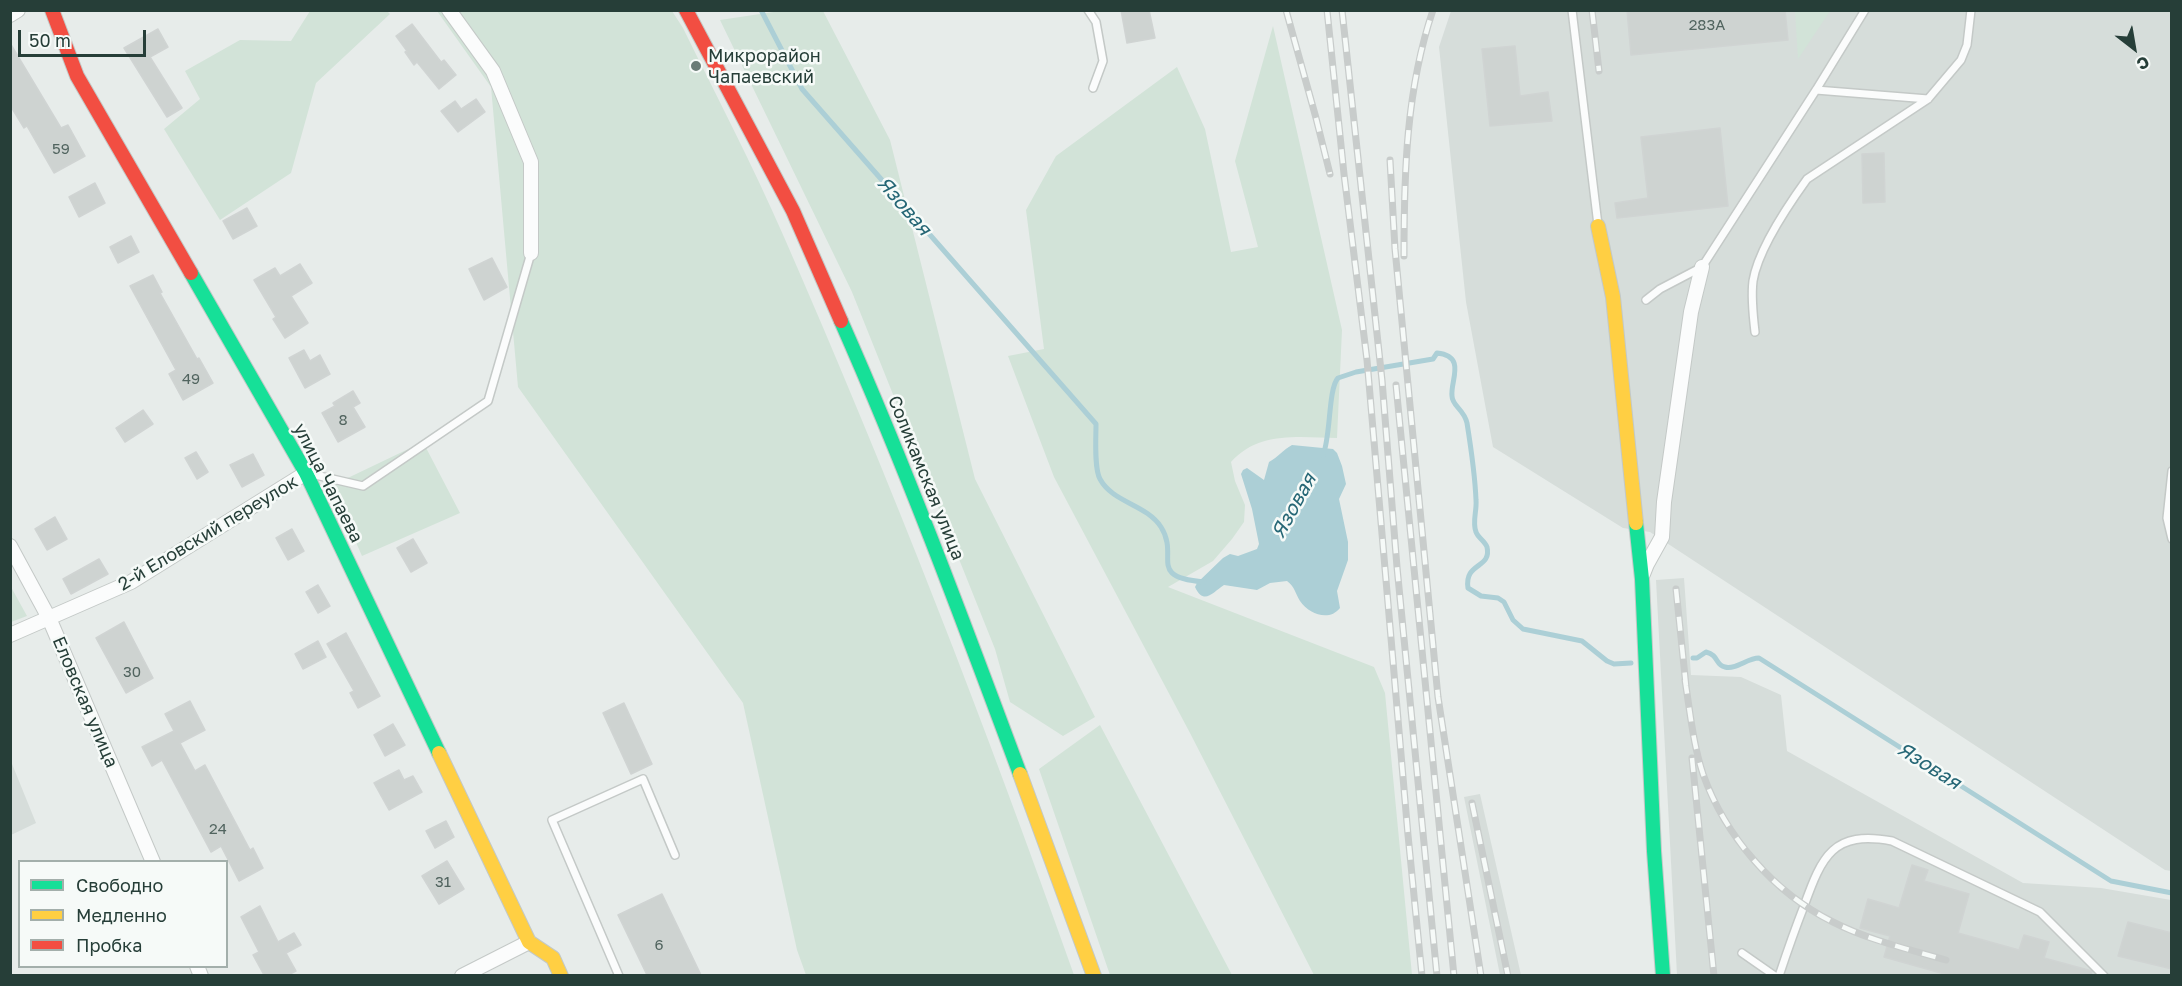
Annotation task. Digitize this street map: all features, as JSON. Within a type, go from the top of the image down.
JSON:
[{"type":"street","points":[[10,15],[18,10]]},
{"type":"street","name":"улица Чапаева","points":[[52,10],[77,76],[306,473],[529,942],[553,958],[561,975]]},
{"type":"street","points":[[448,10],[494,71],[531,162],[531,253]]},
{"type":"street","name":"Соликамская улица","points":[[690,11],[793,211],[887,425],[946,574],[1094,975]]},
{"type":"street","points":[[1598,226],[1613,297],[1642,579],[1654,851],[1663,975]]},
{"type":"street","points":[[1642,579],[1647,564],[1662,537],[1666,491],[1689,324],[1702,267]]},
{"type":"street","name":"2-й Еловский переулок","points":[[10,635],[131,582],[306,473]]},
{"type":"street","name":"Еловская улица","points":[[10,546],[49,618],[153,860]]},
{"type":"street","points":[[462,975],[529,942]]},
{"type":"lane","points":[[1088,10],[1096,22],[1103,61],[1093,88]]},
{"type":"lane","points":[[1572,10],[1598,226]]},
{"type":"lane","points":[[1646,300],[1660,289],[1702,267],[1865,10]]},
{"type":"lane","points":[[1755,332],[1753,280],[1764,251],[1794,197],[1807,178],[1928,99],[1961,60],[1967,45],[1971,10]]},
{"type":"lane","points":[[1816,90],[1928,99]]},
{"type":"lane","points":[[306,473],[363,486],[488,401],[531,253]]},
{"type":"lane","points":[[2172,471],[2167,518],[2172,539]]},
{"type":"lane","points":[[619,975],[552,820],[643,779],[675,855]]},
{"type":"lane","points":[[1742,953],[1777,975],[1817,869],[1833,850],[1850,841],[1871,837],[1892,841],[2040,912],[2104,975]]},
{"type":"shaded area","points":[[1451,11],[2171,11],[2171,871],[2165,870],[1650,532],[1623,528],[1493,447],[1466,302],[1439,47]]},
{"type":"shaded area","points":[[1684,578],[1691,675],[1741,677],[1781,695],[1787,751],[2023,883],[2101,888],[2171,900],[2171,975],[1677,975],[1656,580]]},
{"type":"shaded area","points":[[10,759],[36,823],[11,835],[10,835]]},
{"type":"shaded area","points":[[1480,794],[1521,975],[1500,975],[1464,797]]},
{"type":"green space","points":[[310,11],[387,11],[390,14],[316,83],[291,173],[220,220],[164,129],[200,99],[185,71],[240,40],[291,41]]},
{"type":"green space","points":[[437,11],[672,11],[683,28],[760,184],[862,419],[972,696],[1074,975],[806,975],[797,950],[743,703],[518,387],[491,87]]},
{"type":"green space","points":[[780,11],[823,11],[890,140],[975,479],[1095,717],[1063,736],[1010,702],[995,649],[852,292],[720,20]]},
{"type":"green space","points":[[1795,11],[1830,11],[1798,59]]},
{"type":"green space","points":[[1273,26],[1342,330],[1337,438],[1280,438],[1254,445],[1242,452],[1231,462],[1235,481],[1245,505],[1244,522],[1213,561],[1168,587],[1374,667],[1385,693],[1412,975],[1314,975],[1190,733],[1054,477],[1008,356],[1044,349],[1026,210],[1056,156],[1177,67],[1205,129],[1231,252],[1258,247],[1235,161]]},
{"type":"green space","points":[[423,442],[460,513],[362,556],[331,486]]},
{"type":"green space","points":[[11,587],[27,616],[10,622]]},
{"type":"green space","points":[[1100,725],[1232,975],[1110,975],[1039,769]]},
{"type":"water","points":[[1292,445],[1333,449],[1342,466],[1346,484],[1339,499],[1348,542],[1348,560],[1337,591],[1340,608],[1330,615],[1319,615],[1308,610],[1287,581],[1270,583],[1257,590],[1224,585],[1209,596],[1202,596],[1195,587],[1197,583],[1223,558],[1230,554],[1238,556],[1257,549],[1259,544],[1252,509],[1241,474],[1243,470],[1247,468],[1264,480],[1269,462]]},
{"type":"building","points":[[1121,10],[1149,10],[1155,38],[1127,43]]},
{"type":"building","points":[[1627,10],[1785,10],[1788,40],[1631,55]]},
{"type":"building","points":[[412,24],[441,62],[444,60],[456,75],[439,89],[417,62],[414,65],[396,36]]},
{"type":"building","points":[[158,29],[168,47],[150,57],[182,108],[167,117],[124,48]]},
{"type":"building","points":[[10,43],[61,128],[68,125],[85,156],[54,173],[27,126],[24,128],[10,105]]},
{"type":"building","points":[[1515,46],[1520,96],[1548,92],[1552,121],[1490,126],[1482,49]]},
{"type":"building","points":[[476,99],[485,112],[458,132],[441,111],[455,101],[461,109]]},
{"type":"building","points":[[1720,128],[1728,206],[1617,218],[1615,203],[1648,198],[1641,137]]},
{"type":"building","points":[[1884,153],[1885,202],[1863,203],[1862,154]]},
{"type":"building","points":[[95,183],[105,203],[79,217],[69,197]]},
{"type":"building","points":[[247,208],[257,226],[233,239],[223,221]]},
{"type":"building","points":[[131,236],[139,252],[118,263],[110,247]]},
{"type":"building","points":[[492,258],[507,287],[484,300],[469,269]]},
{"type":"building","points":[[300,264],[312,283],[291,296],[308,323],[285,338],[273,319],[276,317],[254,280],[275,268],[280,276]]},
{"type":"building","points":[[153,275],[162,292],[160,293],[213,383],[183,400],[169,374],[176,370],[130,286]]},
{"type":"building","points":[[304,350],[310,361],[320,355],[330,374],[305,388],[289,358]]},
{"type":"building","points":[[353,391],[360,403],[353,407],[365,427],[338,442],[322,413],[335,406],[333,403]]},
{"type":"building","points":[[143,410],[153,424],[125,442],[116,428]]},
{"type":"building","points":[[196,452],[208,472],[197,479],[185,458]]},
{"type":"building","points":[[253,454],[264,475],[242,487],[230,465]]},
{"type":"building","points":[[55,517],[67,539],[47,550],[35,529]]},
{"type":"building","points":[[292,529],[304,551],[288,560],[276,538]]},
{"type":"building","points":[[413,539],[427,563],[411,572],[397,548]]},
{"type":"building","points":[[99,559],[108,574],[71,594],[63,579]]},
{"type":"building","points":[[318,585],[330,606],[318,613],[306,592]]},
{"type":"building","points":[[124,622],[153,678],[126,693],[96,638]]},
{"type":"building","points":[[346,633],[380,696],[358,708],[350,693],[354,691],[327,644]]},
{"type":"building","points":[[318,641],[326,657],[303,669],[295,654]]},
{"type":"building","points":[[190,701],[205,730],[180,743],[195,771],[205,765],[250,850],[253,848],[263,868],[239,881],[221,846],[211,852],[162,760],[152,766],[142,747],[174,731],[165,714]]},
{"type":"building","points":[[624,703],[652,764],[631,774],[603,713]]},
{"type":"building","points":[[393,724],[405,745],[385,756],[374,735]]},
{"type":"building","points":[[399,770],[404,780],[413,776],[422,792],[389,810],[374,783]]},
{"type":"building","points":[[446,821],[454,837],[435,848],[426,831]]},
{"type":"building","points":[[447,861],[464,889],[439,904],[422,876]]},
{"type":"building","points":[[1912,865],[1928,870],[1924,881],[1969,894],[1958,933],[2019,950],[2024,935],[2049,942],[2044,958],[2092,971],[2091,975],[1948,975],[1884,957],[1890,936],[1860,928],[1868,899],[1899,908]]},
{"type":"building","points":[[662,894],[701,975],[647,975],[618,915]]},
{"type":"building","points":[[260,906],[278,942],[294,933],[301,945],[286,953],[296,971],[288,975],[264,975],[253,955],[259,952],[241,917]]},
{"type":"building","points":[[2128,922],[2172,933],[2172,969],[2118,956]]},
{"type":"waterway","name":"Язовая","points":[[761,10],[802,89],[1096,424],[1096,460],[1100,479],[1121,499],[1155,519],[1166,538],[1170,570],[1175,576],[1204,582]]},
{"type":"waterway","name":"Язовая","points":[[1323,455],[1333,392],[1338,378],[1356,372],[1433,359],[1437,353],[1452,359],[1455,370],[1453,399],[1467,423],[1473,462],[1475,528],[1487,547],[1486,559],[1470,574],[1468,588],[1481,596],[1498,598],[1504,602],[1513,620],[1523,629],[1582,641],[1607,661],[1614,664],[1631,663]]},
{"type":"waterway","name":"Язовая","points":[[1693,658],[1706,652],[1713,655],[1722,666],[1729,667],[1759,658],[2111,881],[2172,893]]},
{"type":"railway","points":[[1286,10],[1330,174]]},
{"type":"railway","points":[[1327,10],[1367,360],[1422,976]]},
{"type":"railway","points":[[1342,10],[1382,380],[1397,567],[1437,976]]},
{"type":"railway","points":[[1404,256],[1408,132],[1417,71],[1433,10]]},
{"type":"railway","points":[[1592,10],[1599,71]]},
{"type":"railway","points":[[1390,160],[1395,249],[1438,697],[1481,976]]},
{"type":"railway","points":[[1396,385],[1454,976]]},
{"type":"railway","points":[[1676,589],[1686,686]]},
{"type":"railway","points":[[1685,680],[1694,739],[1703,774],[1724,819],[1754,860],[1791,895],[1811,910],[1833,922],[1874,939],[1946,960]]},
{"type":"railway","points":[[1692,758],[1714,976]]},
{"type":"railway","points":[[1472,803],[1508,976]]},
{"type":"traffic: fast","points":[[191,273],[306,473],[439,753]]},
{"type":"traffic: fast","points":[[841,321],[912,489],[1020,774]]},
{"type":"traffic: fast","points":[[1636,523],[1642,579],[1654,851],[1663,976]]},
{"type":"traffic: slow","points":[[1598,226],[1613,297],[1636,523]]},
{"type":"traffic: slow","points":[[439,753],[529,942],[553,958],[561,976]]},
{"type":"traffic: slow","points":[[1020,774],[1094,976]]},
{"type":"traffic: jam","points":[[52,10],[77,76],[191,273]]},
{"type":"traffic: jam","points":[[686,10],[793,211],[841,321]]},
{"type":"place","name":"Микрорайон Чапаевский","points":[[696,66]]}]
